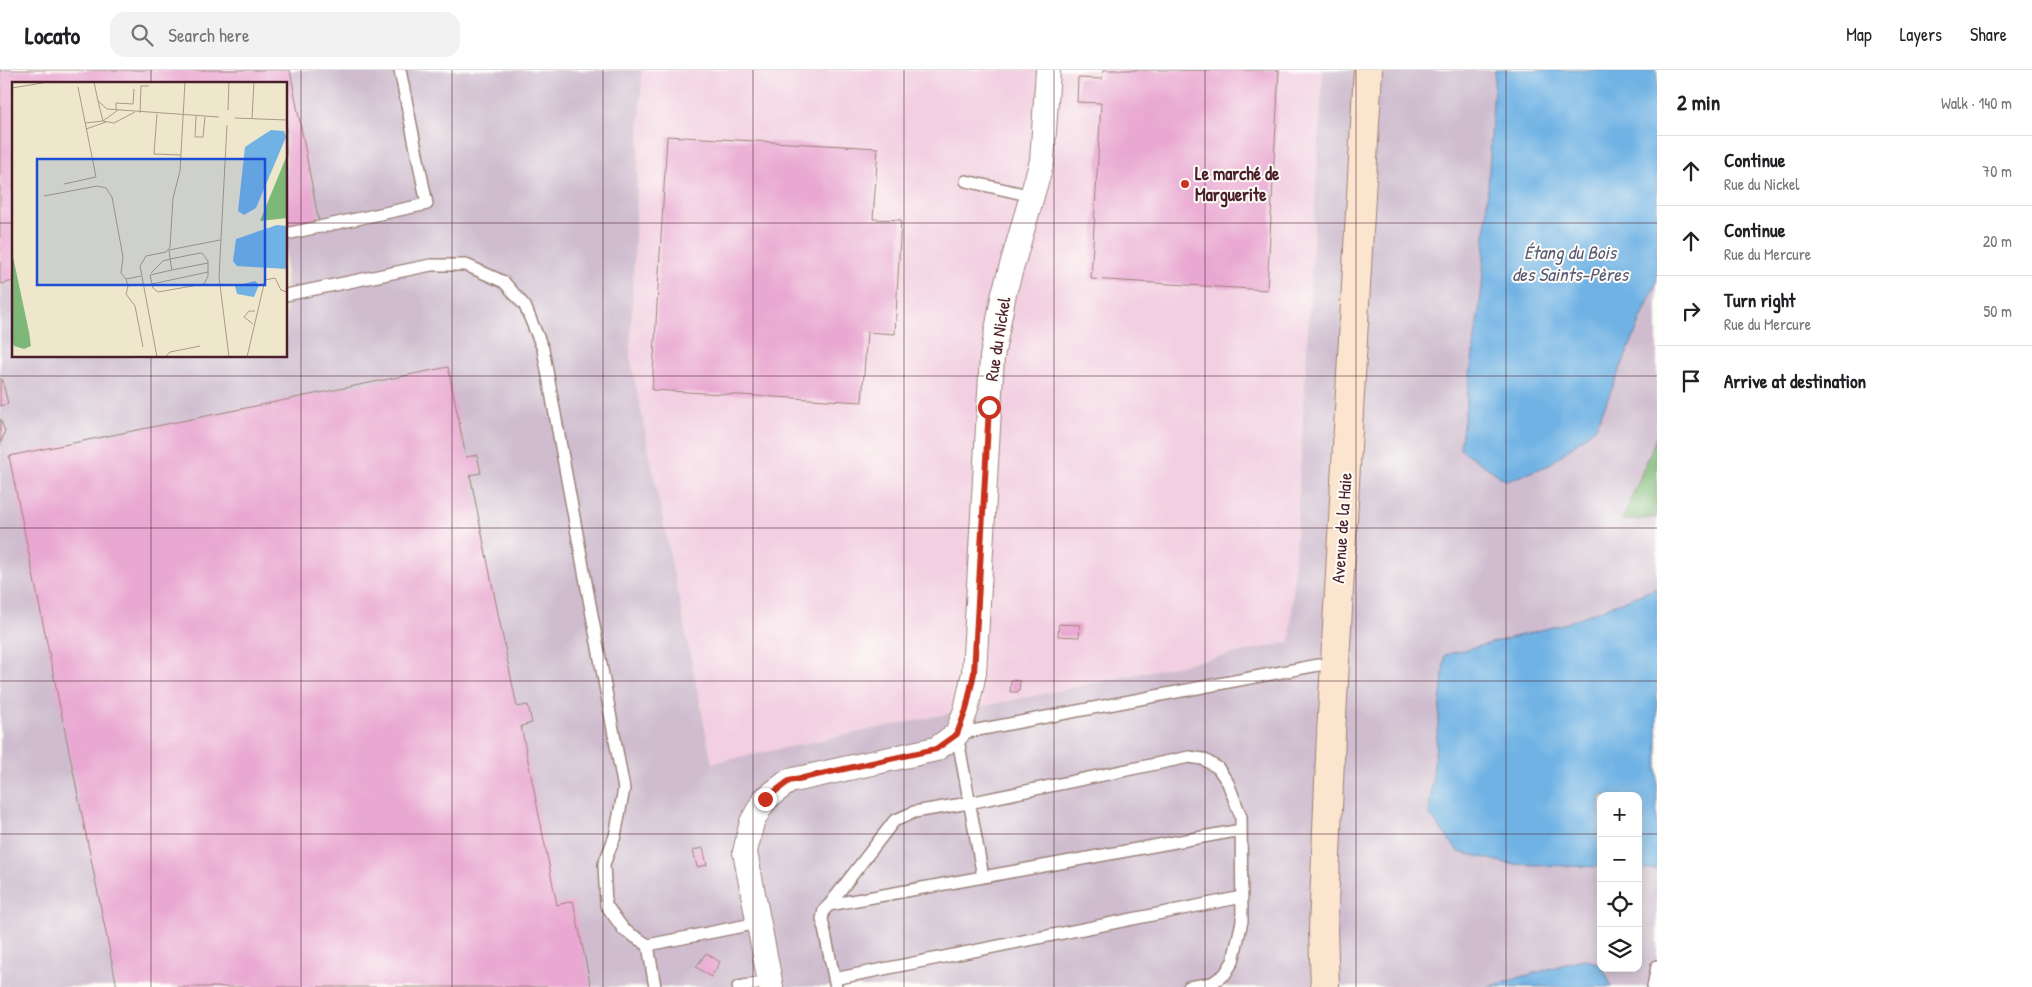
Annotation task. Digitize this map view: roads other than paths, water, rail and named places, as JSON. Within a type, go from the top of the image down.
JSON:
[{"type":"street","name":"Rue du Nickel","points":[[957,734],[966,710],[974,673],[992,357],[1004,293],[1042,161],[1048,70]]},
{"type":"street","name":"Avenue de la Haie","points":[[1325,987],[1322,929],[1334,662],[1368,70]]},
{"type":"street","points":[[770,984],[745,852],[752,822],[765,799],[789,781],[936,749],[957,734]]},
{"type":"lane","points":[[288,234],[427,204],[400,70]]},
{"type":"lane","points":[[966,181],[1032,196]]},
{"type":"lane","points":[[288,295],[431,265],[466,265],[504,282],[525,306],[543,349],[624,789],[615,836],[604,864],[606,904],[624,930],[648,945],[758,923]]},
{"type":"lane","points":[[982,877],[957,734],[1334,662]]},
{"type":"lane","points":[[1189,987],[1212,982],[1225,974],[1233,961],[1242,922],[1242,897],[1241,817],[1228,783],[1218,768],[1203,759],[1189,757],[969,803],[914,812],[894,821],[824,910],[822,919],[835,983],[1242,897]]},
{"type":"lane","points":[[829,905],[1241,830]]},
{"type":"lane","points":[[648,945],[655,987]]},
{"type":"lane","points":[[1653,987],[1657,966]]},
{"type":"lane","points":[[738,987],[770,984]]},
{"type":"water","name":"Étang du Bois des Saints-Pères","points":[[1495,70],[1657,70],[1657,281],[1596,427],[1549,465],[1507,481],[1460,449],[1482,288]]},
{"type":"water","points":[[1657,588],[1657,869],[1642,869],[1642,792],[1597,792],[1597,867],[1511,864],[1459,852],[1429,814],[1445,655],[1564,624]]},
{"type":"water","points":[[1583,959],[1597,963],[1597,972],[1605,972],[1612,987],[1487,987]]},
{"type":"place","name":"Le marché de Marguerite","points":[[1185,184]]}]
